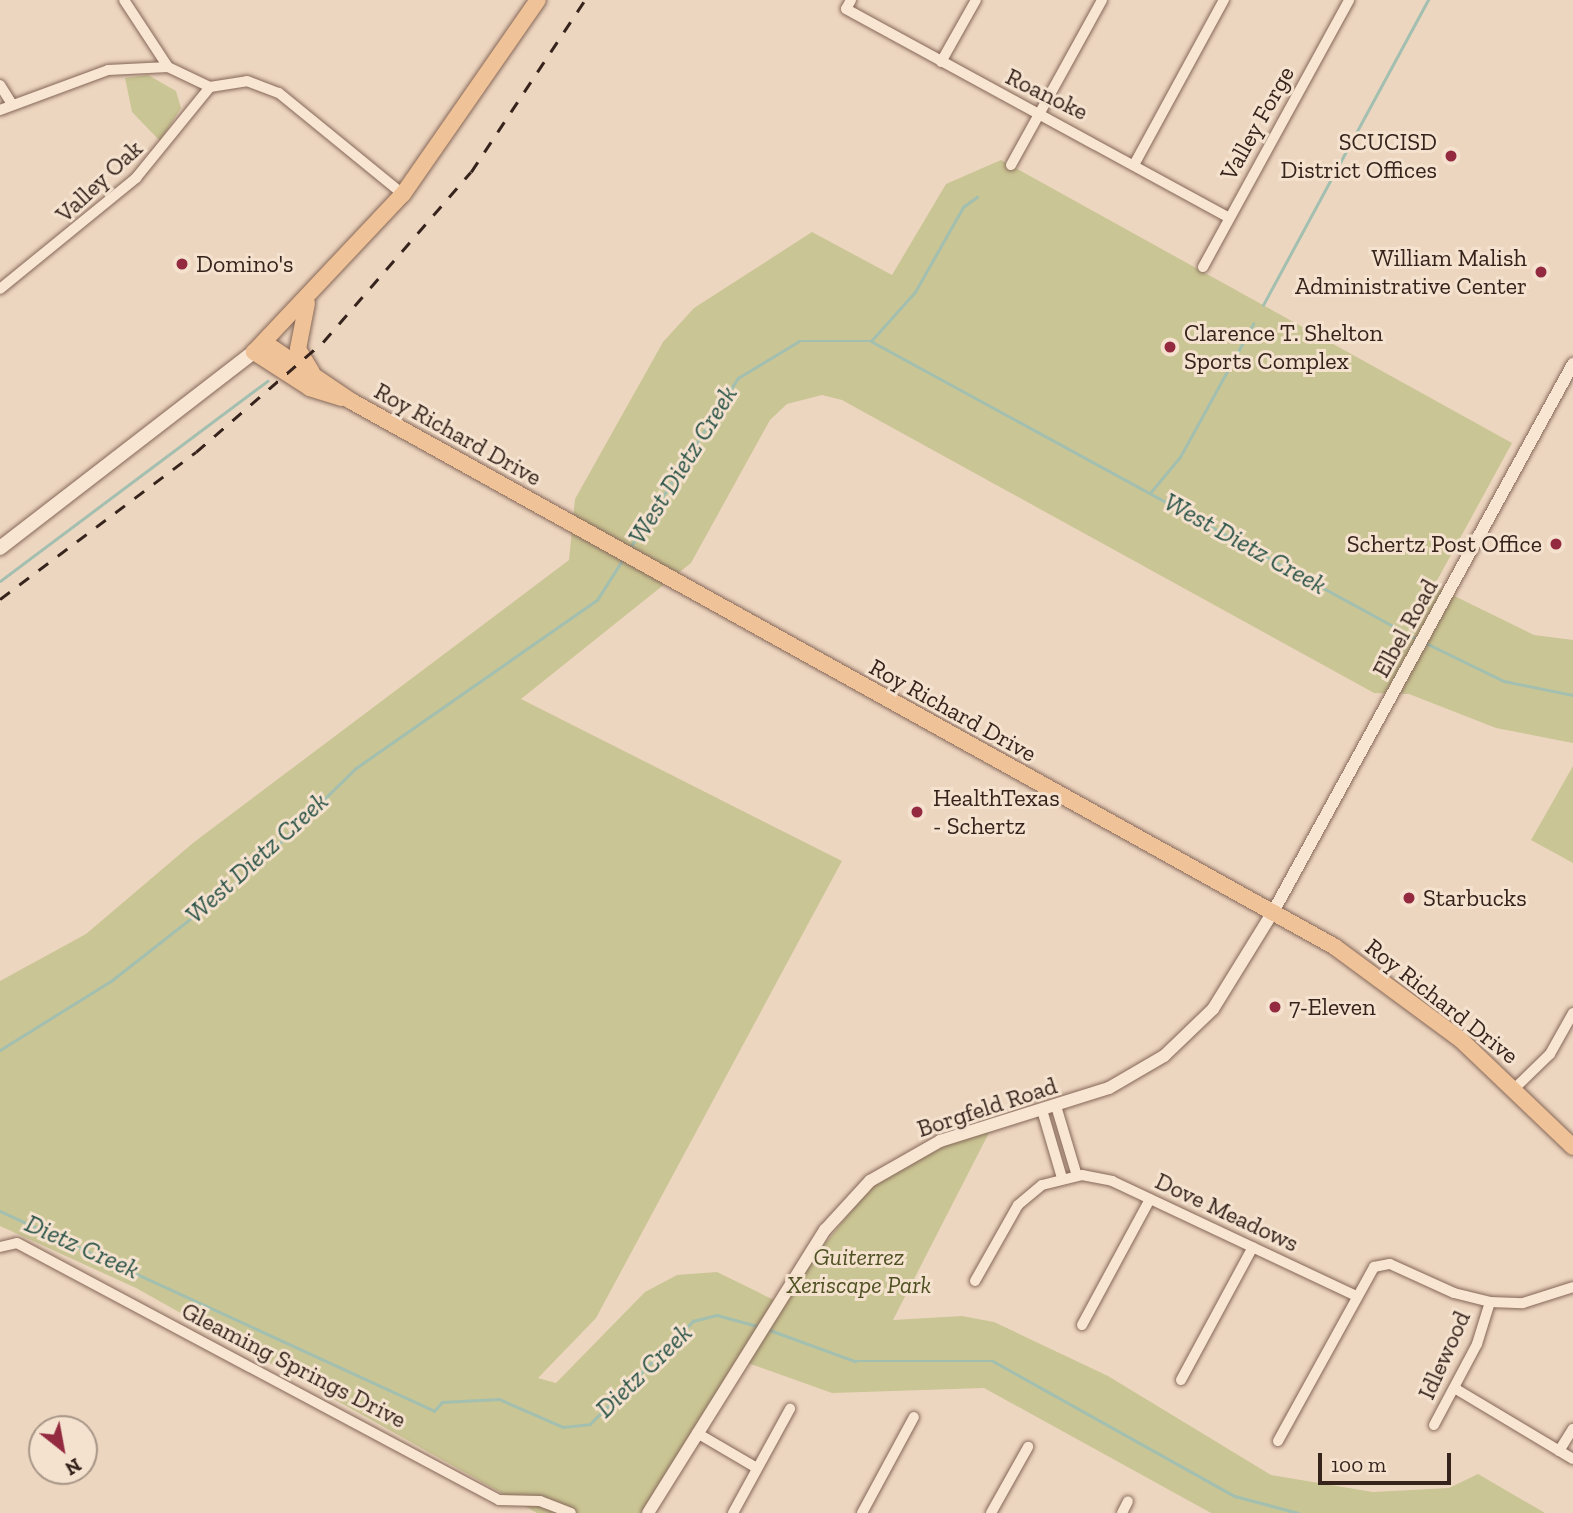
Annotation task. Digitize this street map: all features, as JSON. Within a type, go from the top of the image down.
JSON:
[{"type":"main road","points":[[0,548],[259,347],[310,297],[403,194],[538,0]]},
{"type":"main road","points":[[310,297],[298,349],[314,374]]},
{"type":"main road","name":"Roy Richard Drive","points":[[259,347],[314,374],[351,401],[1273,912],[1375,974],[1515,1088],[1573,1147]]},
{"type":"main road","name":"Roy Richard Drive","points":[[259,347],[310,388],[351,401]]},
{"type":"street","points":[[124,0],[168,67]]},
{"type":"street","points":[[941,62],[976,0]]},
{"type":"street","points":[[1011,165],[1102,0]]},
{"type":"street","points":[[1135,163],[1224,0]]},
{"type":"street","name":"Valley Forge","points":[[1203,267],[1349,0]]},
{"type":"street","name":"Roanoke","points":[[849,5],[941,62],[1041,110],[1229,218]]},
{"type":"street","points":[[0,110],[108,70],[168,67],[210,87],[247,81],[279,93],[403,194]]},
{"type":"street","points":[[0,85],[12,104]]},
{"type":"street","name":"Valley Oak","points":[[0,289],[136,178],[210,87]]},
{"type":"street","name":"Elbel Road","points":[[1273,912],[1573,365]]},
{"type":"street","name":"Borgfeld Road","points":[[648,1513],[775,1306],[840,1210],[885,1169],[940,1141],[1109,1088],[1190,1034],[1226,990],[1273,912]]},
{"type":"street","points":[[1515,1088],[1550,1054],[1570,1026],[1573,1013]]},
{"type":"street","points":[[1056,1106],[1069,1177]]},
{"type":"street","points":[[1042,1110],[1069,1177]]},
{"type":"street","points":[[975,1281],[1018,1205],[1069,1177]]},
{"type":"street","name":"Dove Meadows","points":[[1069,1177],[1098,1177],[1356,1296]]},
{"type":"street","points":[[1082,1325],[1150,1199]]},
{"type":"street","name":"Gleaming Springs Drive","points":[[0,1247],[17,1243],[499,1500],[540,1501],[571,1513]]},
{"type":"street","points":[[1181,1380],[1253,1247]]},
{"type":"street","points":[[1279,1441],[1374,1267],[1391,1264],[1454,1293],[1490,1302],[1523,1303],[1573,1287]]},
{"type":"street","name":"Idlewood","points":[[1434,1425],[1456,1389],[1490,1302]]},
{"type":"street","points":[[1456,1389],[1573,1459]]},
{"type":"street","points":[[733,1513],[790,1409]]},
{"type":"street","points":[[862,1513],[914,1417]]},
{"type":"street","points":[[1559,1451],[1573,1429]]},
{"type":"street","points":[[697,1433],[757,1468]]},
{"type":"street","points":[[991,1513],[1028,1447]]},
{"type":"street","points":[[1122,1513],[1128,1501]]},
{"type":"green space","points":[[148,75],[176,91],[181,108],[160,141],[132,112],[125,78]]},
{"type":"green space","name":"Guiterrez Xeriscape Park","points":[[1001,160],[1512,443],[1434,586],[1534,635],[1573,640],[1573,743],[1496,728],[1409,694],[1374,693],[842,400],[822,395],[787,404],[770,420],[691,563],[521,699],[842,861],[596,1318],[538,1378],[556,1383],[645,1292],[677,1275],[717,1272],[778,1302],[885,1169],[993,1125],[893,1320],[962,1316],[994,1322],[1108,1376],[1271,1475],[1373,1492],[1449,1488],[1478,1474],[1545,1513],[1211,1513],[984,1388],[832,1393],[742,1361],[648,1513],[537,1513],[136,1288],[0,1226],[0,981],[86,934],[193,843],[569,560],[575,499],[663,342],[694,308],[812,232],[892,275],[946,184]]},
{"type":"green space","points":[[1573,766],[1573,863],[1531,840]]},
{"type":"waterway","points":[[1263,305],[1428,0]]},
{"type":"waterway","points":[[871,341],[915,292],[963,207],[977,197]]},
{"type":"waterway","points":[[1150,493],[1180,457],[1253,324]]},
{"type":"waterway","name":"West Dietz Creek","points":[[630,548],[738,378],[799,341],[871,341],[1417,639]]},
{"type":"waterway","points":[[0,581],[267,381]]},
{"type":"waterway","name":"West Dietz Creek","points":[[0,1050],[111,981],[250,872],[356,768],[597,600],[623,559]]},
{"type":"waterway","name":"West Dietz Creek","points":[[1426,643],[1504,681],[1573,695]]},
{"type":"waterway","name":"Dietz Creek","points":[[0,1211],[434,1411],[442,1402],[499,1399],[563,1427],[590,1424],[693,1321],[717,1315],[761,1327]]},
{"type":"waterway","name":"Dietz Creek","points":[[767,1329],[855,1361],[993,1361],[1235,1496],[1298,1513]]},
{"type":"railway","points":[[0,599],[196,452],[323,342],[471,172],[585,0]]},
{"type":"place","name":"SCUCISD District Offices","points":[[1451,156]]},
{"type":"place","name":"Domino's","points":[[182,264]]},
{"type":"place","name":"William Malish Administrative Center","points":[[1541,272]]},
{"type":"place","name":"Clarence T. Shelton Sports Complex","points":[[1170,347]]},
{"type":"place","name":"Schertz Post Office","points":[[1556,544]]},
{"type":"place","name":"HealthTexas - Schertz","points":[[917,812]]},
{"type":"place","name":"Starbucks","points":[[1409,898]]},
{"type":"place","name":"7-Eleven","points":[[1275,1007]]}]
